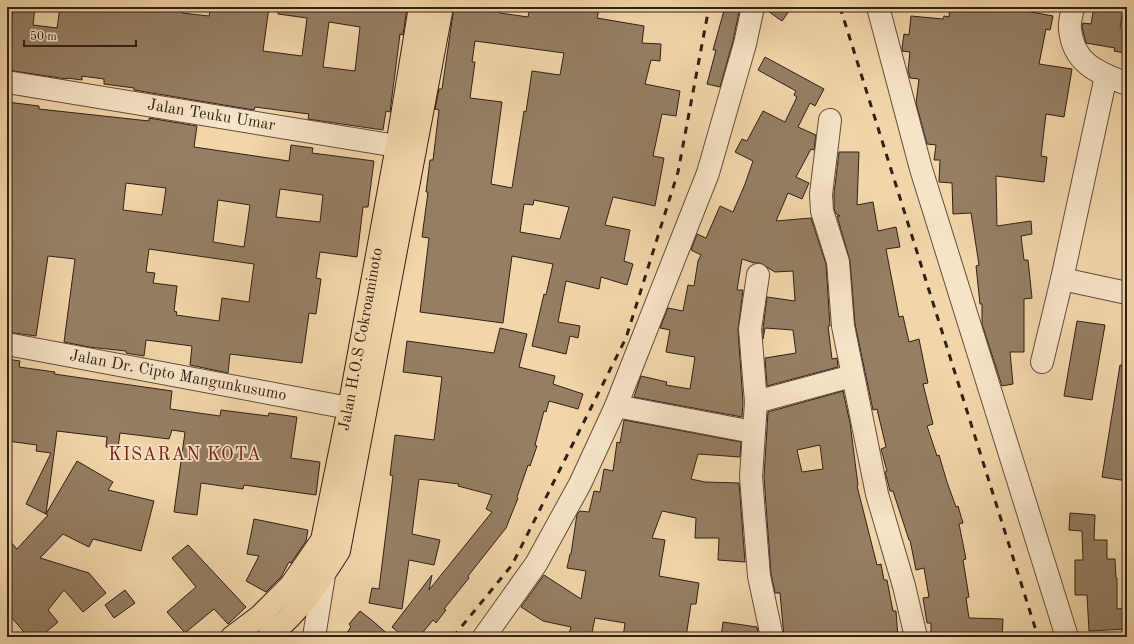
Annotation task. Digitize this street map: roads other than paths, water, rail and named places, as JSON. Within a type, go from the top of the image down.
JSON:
[{"type":"main road","name":"Jalan H.O.S Cokroaminoto","points":[[276,635],[305,601],[339,551],[406,148],[420,7]]},
{"type":"main road","name":"Jalan H.O.S Cokroaminoto","points":[[232,637],[260,616],[291,585],[322,540],[349,408],[406,148],[442,7]]},
{"type":"street","points":[[484,637],[536,564],[580,484],[616,406],[708,173],[742,51],[752,7]]},
{"type":"street","points":[[878,7],[921,169],[1066,637]]},
{"type":"street","points":[[1072,7],[1070,28],[1076,52],[1091,68],[1106,76],[1127,84]]},
{"type":"street","points":[[1042,362],[1062,279],[1106,76]]},
{"type":"street","name":"Jalan Teuku Umar","points":[[7,82],[406,148]]},
{"type":"street","points":[[830,120],[821,194],[822,211],[838,262],[843,326],[877,494],[904,586],[916,637]]},
{"type":"street","points":[[758,275],[750,329],[756,402],[751,477],[759,576],[772,637]]},
{"type":"street","points":[[1062,279],[1127,293]]},
{"type":"street","name":"Jalan Dr. Cipto Mangunkusumo","points":[[7,344],[349,408]]},
{"type":"street","points":[[756,402],[852,376]]},
{"type":"street","points":[[616,406],[753,432]]},
{"type":"street","points":[[314,637],[324,575],[322,540]]},
{"type":"street","points":[[260,616],[276,635]]},
{"type":"railway","points":[[453,637],[512,565],[626,338],[678,172],[709,7]]},
{"type":"railway","points":[[840,7],[1038,637]]},
{"type":"district","name":"KISARAN KOTA","points":[[185,455]]}]
